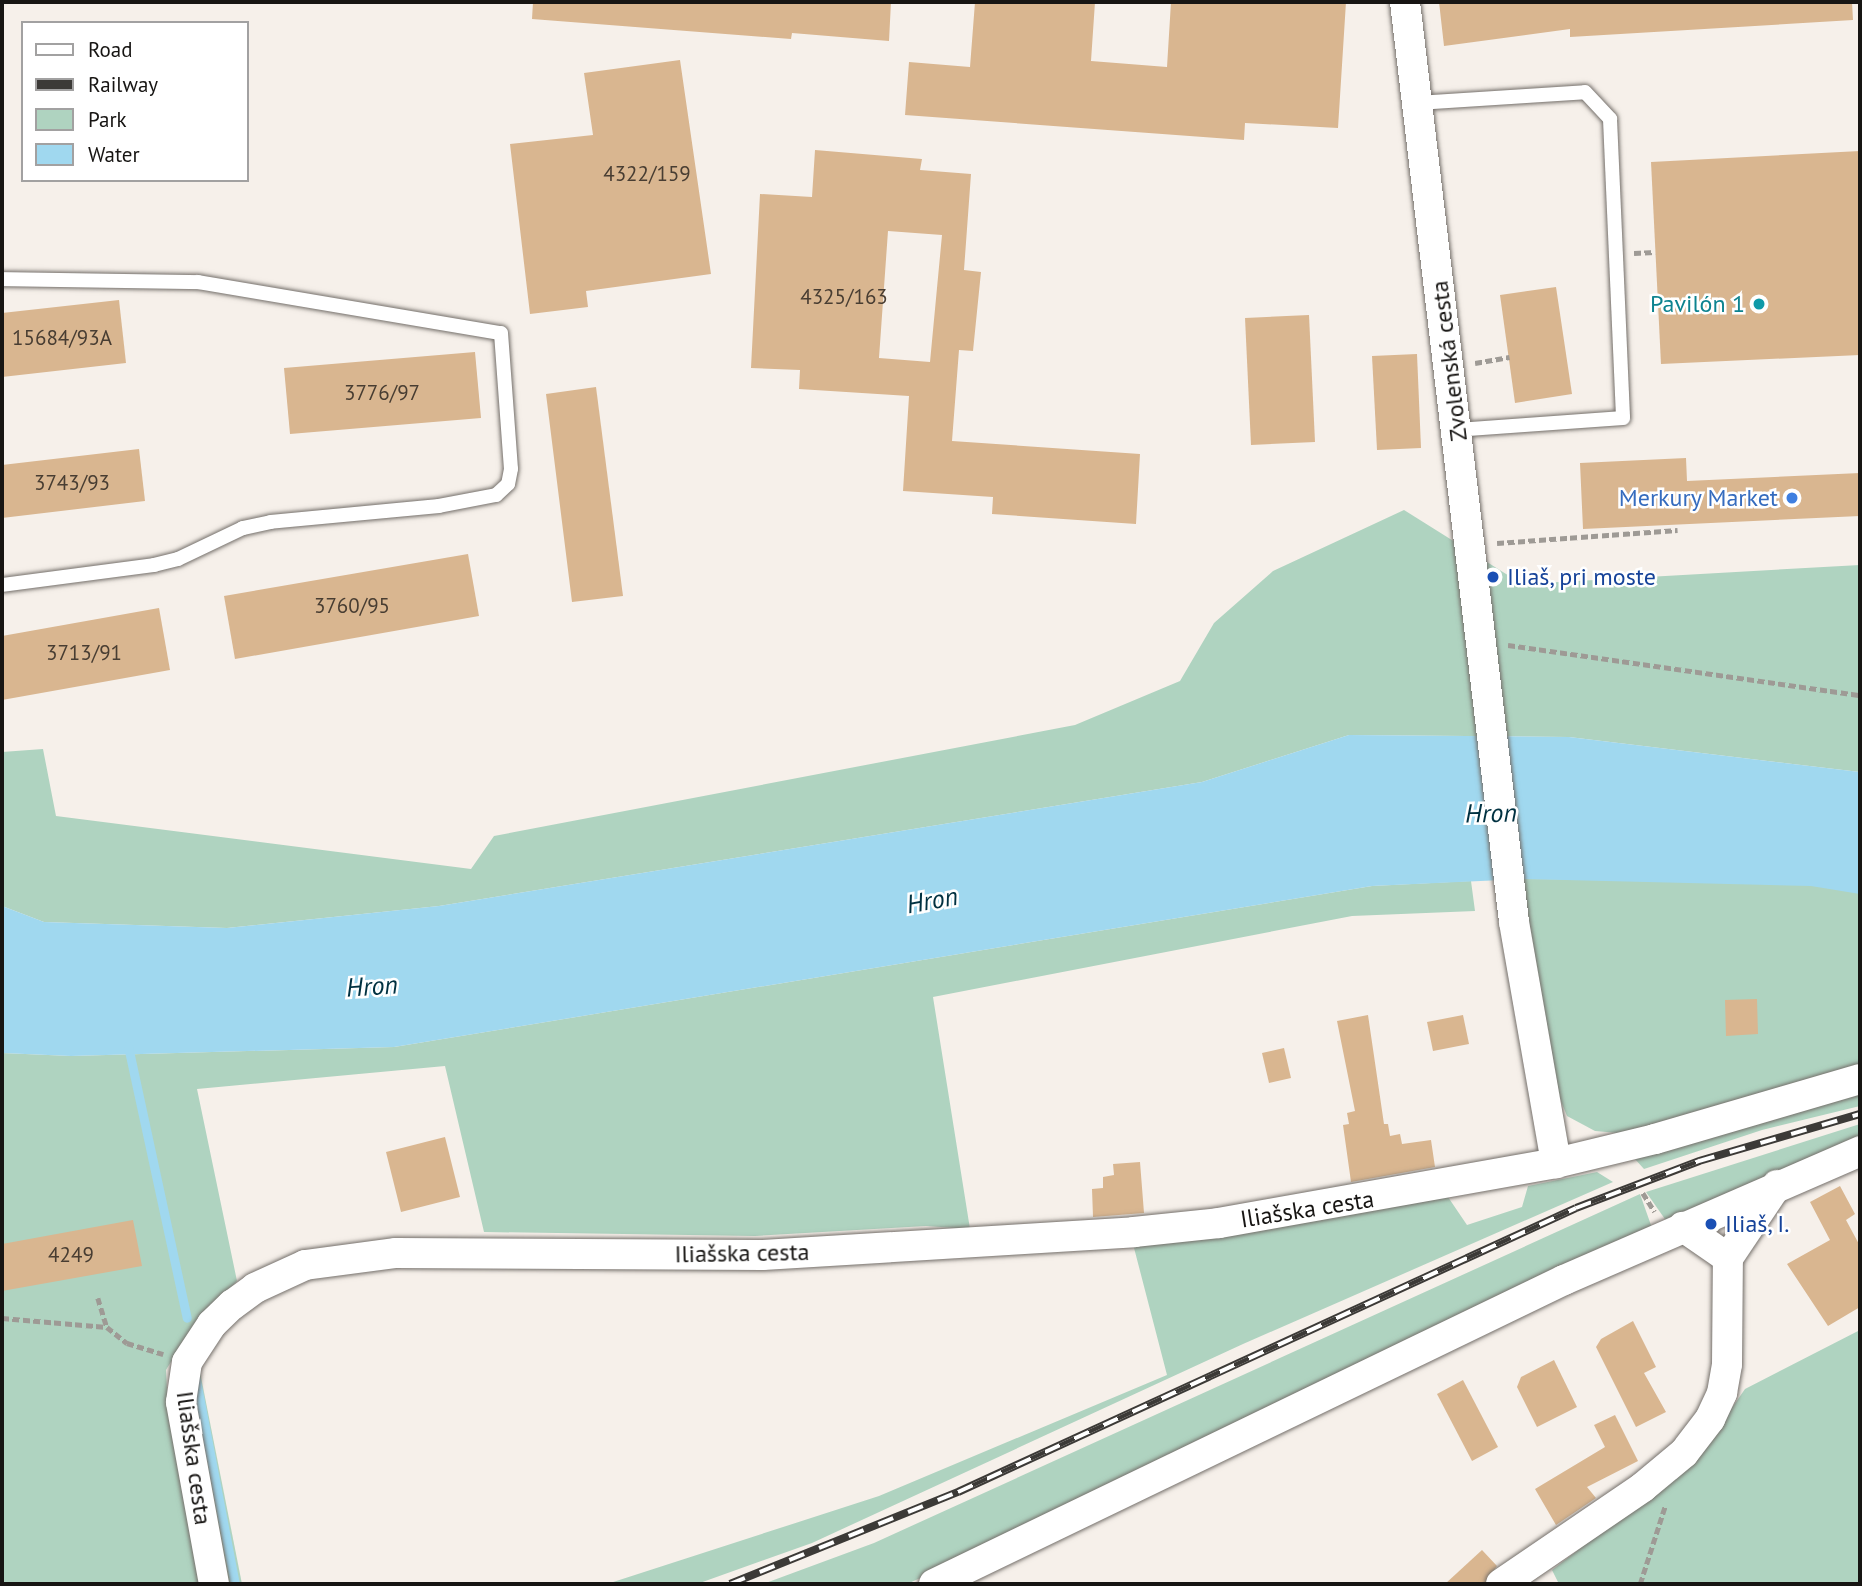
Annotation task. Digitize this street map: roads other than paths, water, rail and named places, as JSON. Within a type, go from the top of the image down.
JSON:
[{"type":"street","name":"Zvolenská cesta","points":[[1405,2],[1514,922],[1556,1163]]},
{"type":"street","name":"Iliašska cesta","points":[[214,1584],[181,1402],[187,1362],[212,1324],[255,1288],[292,1270],[329,1260],[410,1253],[763,1255],[1134,1233],[1302,1211],[1556,1163],[1655,1139],[1860,1079]]},
{"type":"street","points":[[934,1584],[1683,1227],[1860,1151]]},
{"type":"street","points":[[1501,1584],[1607,1514],[1684,1453],[1710,1419],[1722,1393],[1727,1364],[1728,1258],[1777,1185]]},
{"type":"street","points":[[1683,1227],[1728,1258]]},
{"type":"lane","points":[[1417,103],[1585,92],[1610,119],[1623,418],[1457,429]]},
{"type":"lane","points":[[2,279],[198,282],[501,333],[511,468],[509,484],[496,495],[439,506],[271,522],[243,528],[178,559],[154,565],[2,585]]},
{"type":"water","name":"Hron","points":[[1349,735],[1569,737],[1860,772],[1860,894],[1811,886],[1524,879],[1372,886],[394,1047],[71,1056],[2,1053],[2,906],[44,922],[227,928],[439,906],[1202,782]]},
{"type":"waterway","points":[[128,1046],[187,1318]]},
{"type":"waterway","points":[[196,1380],[235,1584]]},
{"type":"railway","points":[[730,1584],[958,1492],[1576,1208],[1699,1161],[1860,1114]]},
{"type":"place","name":"Pavilón 1","points":[[1759,304]]},
{"type":"place","name":"Merkury Market","points":[[1792,498]]},
{"type":"place","name":"Iliaš, pri moste","points":[[1493,577]]},
{"type":"place","name":"Iliaš, I.","points":[[1711,1224]]}]
